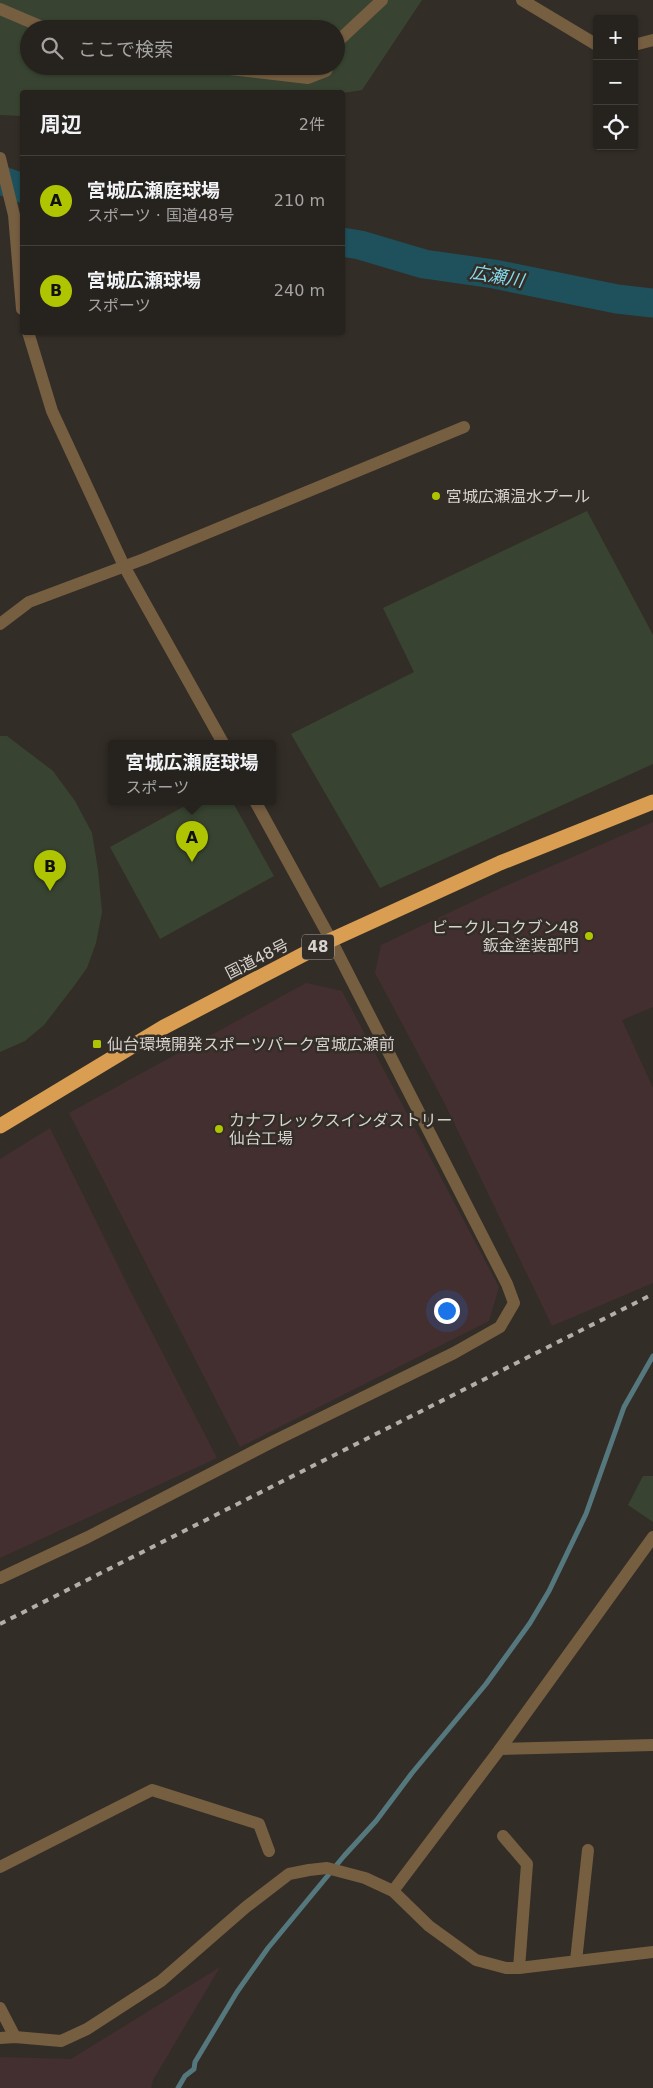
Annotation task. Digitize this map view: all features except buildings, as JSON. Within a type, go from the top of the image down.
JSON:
[{"type":"highway","name":"国道48号","points":[[0,1126],[164,1027],[331,940],[500,863],[653,802]]},
{"type":"street","points":[[345,35],[382,0]]},
{"type":"street","points":[[522,0],[593,43]]},
{"type":"street","points":[[0,9],[26,20]]},
{"type":"street","points":[[638,44],[653,40]]},
{"type":"street","points":[[282,75],[308,78],[316,75]]},
{"type":"street","points":[[0,158],[14,215],[20,285]]},
{"type":"street","points":[[29,335],[52,411],[124,566],[222,740]]},
{"type":"street","points":[[0,624],[29,602],[124,566],[464,427]]},
{"type":"street","points":[[0,1578],[88,1537],[274,1441],[454,1353],[500,1327],[514,1303],[507,1284],[331,940],[257,805]]},
{"type":"street","points":[[393,1891],[500,1749],[653,1537]]},
{"type":"street","points":[[639,1556],[653,1556]]},
{"type":"street","points":[[500,1749],[653,1745]]},
{"type":"street","points":[[0,1867],[152,1790],[259,1824],[269,1851]]},
{"type":"street","points":[[503,1836],[528,1864],[519,1968]]},
{"type":"street","points":[[576,1961],[588,1850]]},
{"type":"street","points":[[0,2038],[15,2037],[61,2041],[87,2030],[161,1981],[246,1907],[289,1874],[305,1871],[328,1868],[345,1871],[366,1878],[393,1891],[429,1926],[476,1960],[506,1968],[653,1952]]},
{"type":"street","points":[[0,2008],[15,2037]]},
{"type":"shaded area","points":[[653,822],[653,1007],[622,1020],[653,1088],[653,1283],[552,1326],[444,1102],[375,973],[381,945],[501,888]]},
{"type":"shaded area","name":"カナフレックスインダストリー 仙台工場","points":[[306,983],[342,991],[499,1287],[489,1321],[240,1447],[69,1113]]},
{"type":"shaded area","points":[[50,1128],[132,1294],[217,1458],[0,1558],[0,1159]]},
{"type":"shaded area","points":[[220,1967],[153,2080],[151,2088],[0,2088],[0,2057],[71,2059]]},
{"type":"green space","points":[[0,0],[422,0],[362,90],[345,93],[345,90],[20,90],[20,116],[0,115]]},
{"type":"green space","points":[[587,511],[653,635],[653,764],[380,888],[291,734],[414,672],[383,608]]},
{"type":"green space","points":[[0,736],[7,736],[53,771],[75,801],[92,833],[102,912],[96,943],[87,968],[74,986],[44,1025],[25,1041],[0,1052]]},
{"type":"green space","points":[[187,805],[234,805],[274,876],[160,939],[110,847]]},
{"type":"green space","points":[[643,1476],[653,1476],[653,1522],[628,1505]]},
{"type":"waterway","name":"広瀬川","points":[[0,180],[20,187]]},
{"type":"waterway","name":"広瀬川","points":[[345,242],[360,245],[424,264],[494,274],[617,299],[653,303]]},
{"type":"waterway","points":[[178,2088],[185,2076],[194,2069],[195,2062],[237,1992],[268,1948],[344,1856],[376,1821],[412,1773],[486,1684],[530,1623],[549,1591],[586,1514],[624,1407],[653,1356]]},
{"type":"railway","points":[[0,1624],[653,1294]]},
{"type":"place","name":"宮城広瀬温水プール","points":[[436,496]]},
{"type":"place","name":"宮城広瀬庭球場","points":[[192,862]]},
{"type":"place","name":"宮城広瀬球場","points":[[50,891]]},
{"type":"place","name":"ビークルコクブン48 鈑金塗装部門","points":[[589,936]]},
{"type":"place","name":"仙台環境開発スポーツパーク宮城広瀬前","points":[[97,1044]]},
{"type":"place","name":"カナフレックスインダストリー 仙台工場","points":[[219,1129]]}]
